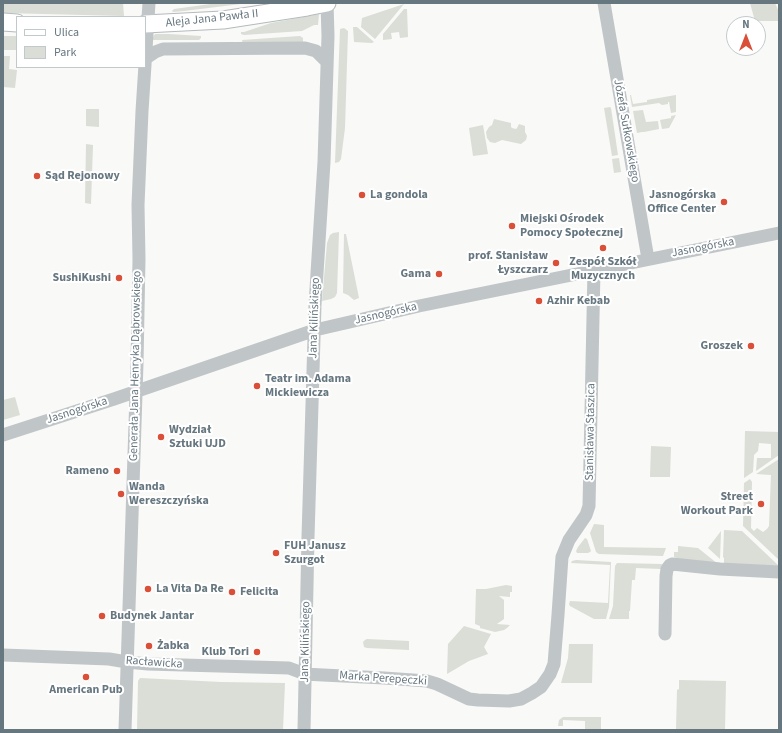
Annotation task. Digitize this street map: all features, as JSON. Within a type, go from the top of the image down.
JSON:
[{"type":"main road","name":"Aleja Jana Pawła II","points":[[146,24],[223,20],[327,3]]},
{"type":"main road","points":[[3,22],[16,22]]},
{"type":"street","name":"Generała Jana Henryka Dąbrowskiego","points":[[146,58],[146,24],[149,3]]},
{"type":"street","name":"Jana Kilińskiego","points":[[304,730],[308,537],[316,291],[324,162],[327,3]]},
{"type":"street","name":"Józefa Sułkowskiego","points":[[604,3],[648,259]]},
{"type":"street","points":[[146,58],[163,49],[305,48],[316,51],[327,62]]},
{"type":"street","name":"Generała Jana Henryka Dąbrowskiego","points":[[125,730],[136,391],[139,259],[138,198],[145,68]]},
{"type":"street","name":"Jasnogórska","points":[[3,435],[315,330],[419,306],[779,233]]},
{"type":"street","name":"Stanisława Staszica","points":[[560,586],[562,557],[569,540],[586,515],[589,506],[594,270]]},
{"type":"street","points":[[665,634],[666,576],[667,569],[670,565],[779,572]]},
{"type":"street","name":"Marka Perepeczki","points":[[305,674],[427,681],[469,698],[478,700],[509,701],[521,699],[541,687],[550,674],[554,664],[560,586]]},
{"type":"street","name":"Racławicka","points":[[3,655],[109,659],[148,664],[289,668],[305,674]]},
{"type":"green space","points":[[3,3],[123,3],[124,16],[3,13]]},
{"type":"green space","points":[[218,3],[249,3],[184,11],[172,11],[174,9]]},
{"type":"green space","points":[[750,3],[775,3],[779,12],[779,21],[766,21],[766,16],[754,16]]},
{"type":"green space","points":[[404,4],[375,39],[361,27],[362,18]]},
{"type":"green space","points":[[404,9],[407,9],[408,37],[400,38],[399,32],[391,33],[392,39],[383,40],[383,34]]},
{"type":"green space","points":[[319,14],[318,25],[314,25],[302,31],[241,34],[241,32],[271,23]]},
{"type":"green space","points":[[353,27],[357,27],[374,42],[354,42]]},
{"type":"green space","points":[[344,28],[348,31],[345,128],[341,159],[339,162],[335,163],[340,29]]},
{"type":"green space","points":[[155,34],[201,36],[201,38],[199,40],[153,40]]},
{"type":"green space","points":[[3,36],[16,36],[16,50],[3,50]]},
{"type":"green space","points":[[300,36],[303,38],[303,45],[243,44],[242,40]]},
{"type":"green space","points":[[3,56],[10,56],[9,69],[17,70],[15,88],[3,87]]},
{"type":"green space","points":[[630,95],[633,104],[676,95],[676,112],[671,113],[669,102],[668,104],[662,105],[659,103],[632,107]]},
{"type":"green space","points":[[610,107],[618,155],[612,156],[604,108]]},
{"type":"green space","points":[[86,109],[99,109],[99,127],[86,126]]},
{"type":"green space","points":[[643,110],[646,122],[658,121],[659,129],[637,133],[633,111]]},
{"type":"green space","points":[[676,115],[669,128],[662,129],[660,120],[671,118],[671,116]]},
{"type":"green space","points":[[494,119],[511,123],[511,127],[516,129],[519,124],[525,126],[527,136],[526,140],[521,144],[502,140],[495,143],[490,142],[487,138],[486,132],[492,125]]},
{"type":"green space","points":[[483,125],[488,154],[473,156],[469,128]]},
{"type":"green space","points":[[86,144],[93,145],[91,204],[85,203]]},
{"type":"green space","points":[[619,158],[621,172],[614,173],[612,159]]},
{"type":"green space","points":[[339,232],[337,293],[335,297],[322,301],[327,243],[330,235]]},
{"type":"green space","points":[[344,234],[346,234],[359,298],[354,300],[343,293]]},
{"type":"green space","points":[[15,397],[20,415],[3,420],[3,400]]},
{"type":"green space","points":[[745,431],[779,432],[779,455],[756,471],[757,458],[771,458],[771,444],[759,443],[758,451],[754,455],[753,472],[744,478]]},
{"type":"green space","points":[[651,446],[671,447],[670,477],[650,477]]},
{"type":"green space","points":[[779,459],[779,560],[743,526],[744,483],[750,479],[752,482],[751,528],[754,531],[757,528],[763,532],[769,526],[771,475],[756,474]]},
{"type":"green space","points":[[594,524],[604,525],[604,547],[666,548],[663,556],[599,554],[596,552],[590,533]]},
{"type":"green space","points":[[724,530],[742,531],[779,566],[724,564]]},
{"type":"green space","points":[[721,531],[720,559],[708,548]]},
{"type":"green space","points":[[585,538],[587,539],[591,551],[588,553],[577,553],[576,551],[578,547]]},
{"type":"green space","points":[[678,546],[698,548],[718,564],[674,557],[674,552],[678,552]]},
{"type":"green space","points":[[572,561],[611,562],[609,607],[606,619],[594,619],[570,606],[569,604],[570,601],[608,603],[610,565],[571,563]]},
{"type":"green space","points":[[617,563],[662,564],[661,569],[636,568],[635,580],[632,580],[629,619],[609,619],[613,606],[615,566]]},
{"type":"green space","points":[[506,585],[512,586],[512,592],[510,592],[510,597],[499,596],[504,600],[504,619],[497,624],[510,625],[504,630],[495,632],[480,628],[480,626],[475,624],[476,589],[486,589]]},
{"type":"green space","points":[[464,626],[491,634],[484,647],[488,654],[469,661],[447,674],[448,644]]},
{"type":"green space","points":[[367,639],[409,641],[409,650],[367,648],[364,647],[363,642]]},
{"type":"green space","points":[[569,644],[593,644],[592,683],[561,683],[568,658]]},
{"type":"green space","points":[[140,678],[221,682],[285,683],[283,730],[137,730],[138,681]]},
{"type":"green space","points":[[679,680],[726,681],[725,730],[676,730],[677,690],[679,689]]},
{"type":"green space","points":[[563,717],[601,717],[601,730],[585,730],[585,721],[563,720],[563,726],[558,726],[559,720]]},
{"type":"place","name":"Sąd Rejonowy","points":[[37,176]]},
{"type":"place","name":"La gondola","points":[[362,195]]},
{"type":"place","name":"Jasnogórska Office Center","points":[[724,202]]},
{"type":"place","name":"Miejski Ośrodek Pomocy Społecznej","points":[[512,226]]},
{"type":"place","name":"Zespół Szkół Muzycznych","points":[[603,248]]},
{"type":"place","name":"prof. Stanisław Łyszczarz","points":[[556,263]]},
{"type":"place","name":"Gama","points":[[439,274]]},
{"type":"place","name":"SushiKushi","points":[[119,278]]},
{"type":"place","name":"Azhir Kebab","points":[[539,301]]},
{"type":"place","name":"Groszek","points":[[751,346]]},
{"type":"place","name":"Teatr im. Adama Mickiewicza","points":[[257,386]]},
{"type":"place","name":"Wydział Sztuki UJD","points":[[161,437]]},
{"type":"place","name":"Rameno","points":[[117,471]]},
{"type":"place","name":"Wanda Wereszczyńska","points":[[121,494]]},
{"type":"place","name":"Street Workout Park","points":[[761,504]]},
{"type":"place","name":"FUH Janusz Szurgot","points":[[276,553]]},
{"type":"place","name":"La Vita Da Re","points":[[148,589]]},
{"type":"place","name":"Felicita","points":[[232,592]]},
{"type":"place","name":"Budynek Jantar","points":[[102,616]]},
{"type":"place","name":"Żabka","points":[[149,646]]},
{"type":"place","name":"Klub Tori","points":[[257,652]]},
{"type":"place","name":"American Pub","points":[[86,677]]}]
